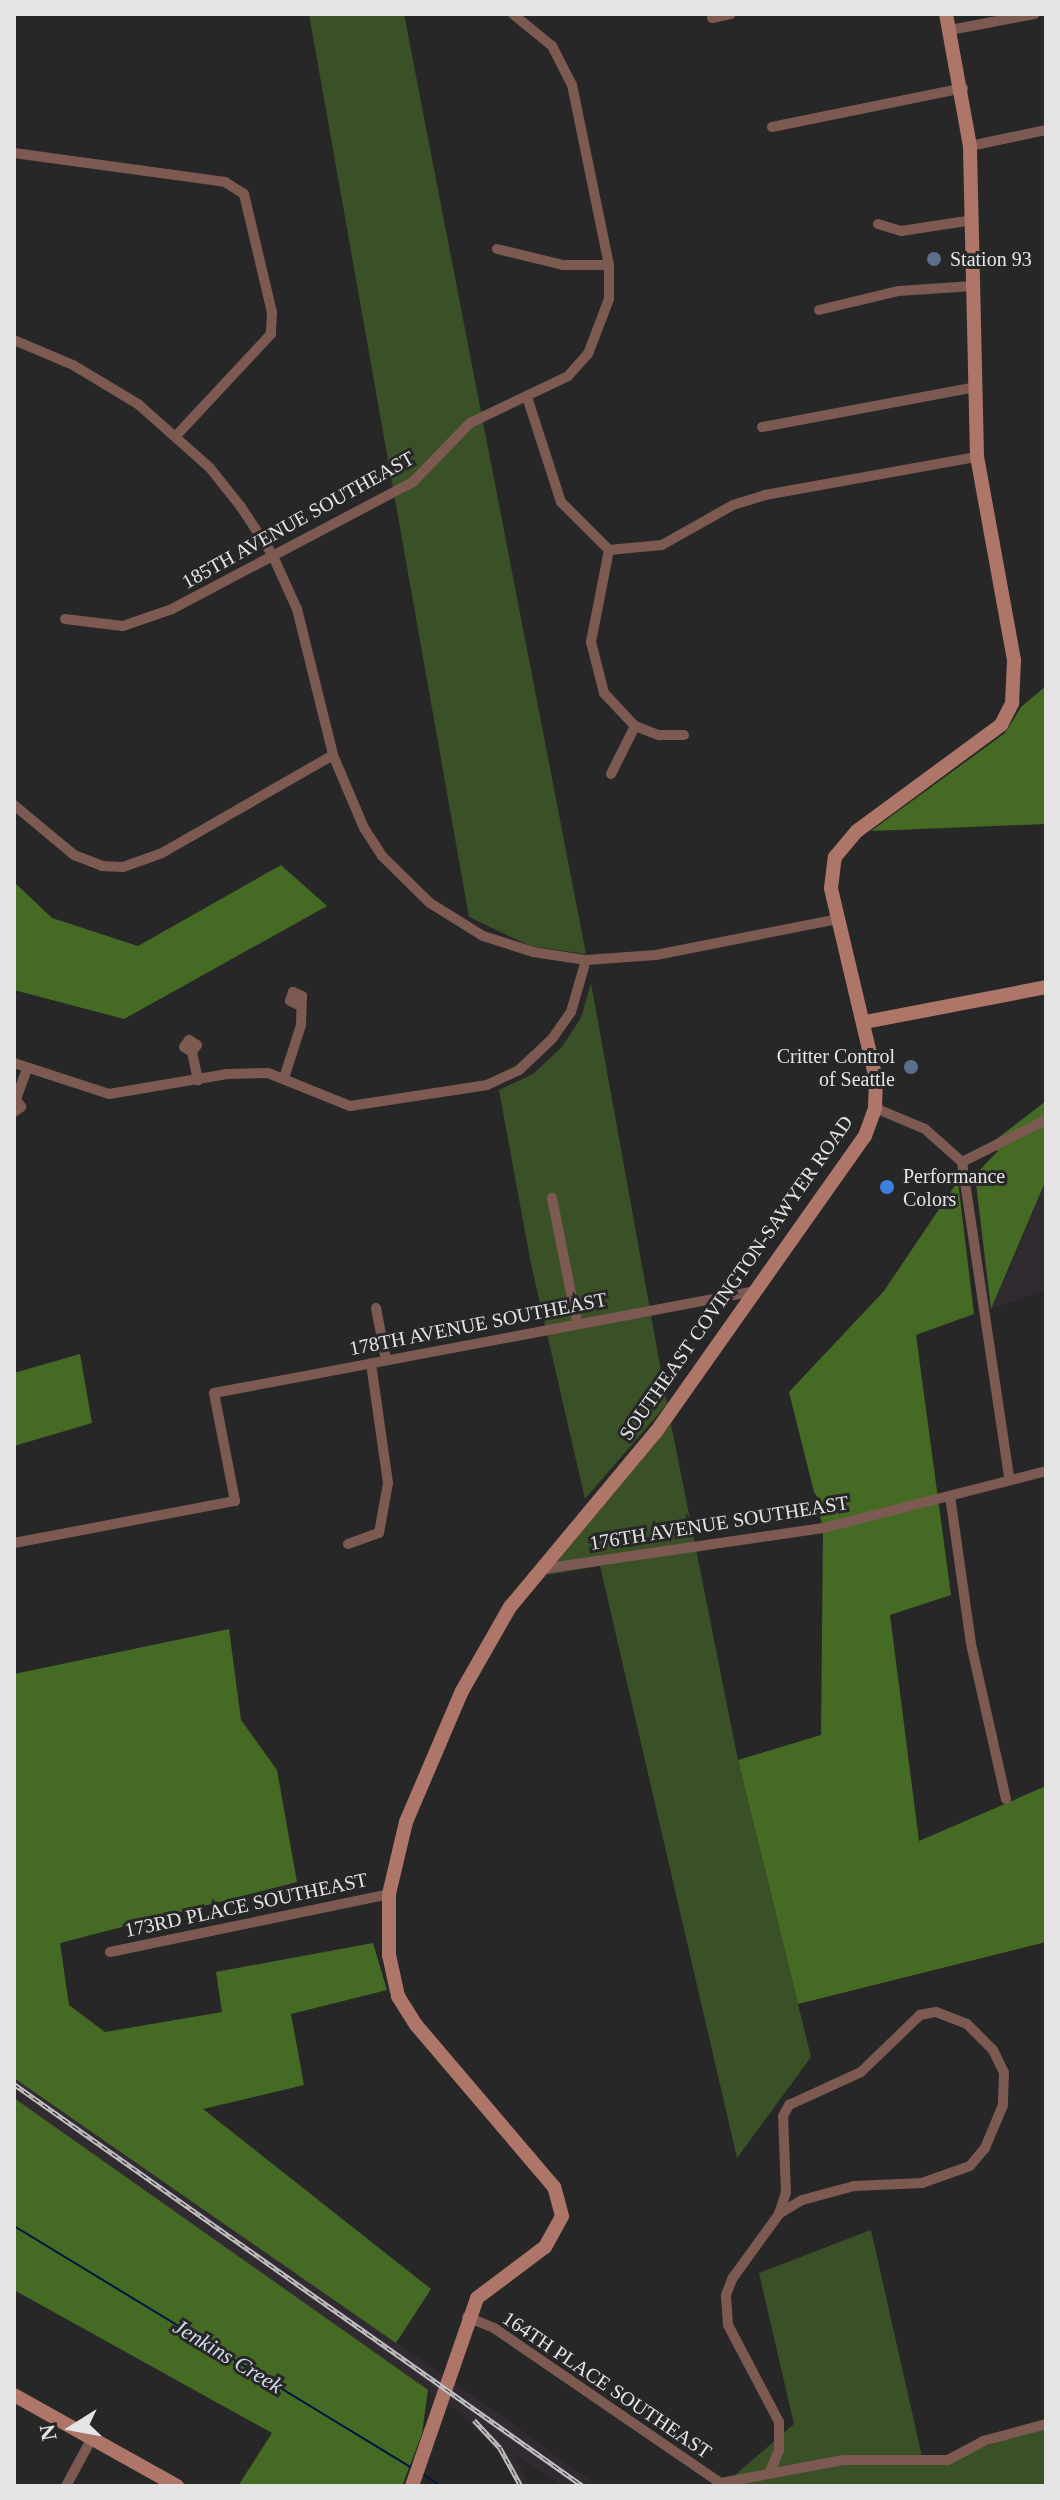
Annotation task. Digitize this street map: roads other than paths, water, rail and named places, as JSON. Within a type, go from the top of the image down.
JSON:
[{"type":"street","points":[[712,18],[731,14]]},
{"type":"street","name":"SOUTHEAST COVINGTON-SAWYER ROAD","points":[[467,2317],[486,2288],[536,2255],[556,2233],[559,2197],[408,2013],[391,1969],[389,1894],[406,1822],[453,1710],[537,1569],[656,1432],[750,1292],[865,1136],[875,1108],[876,1079],[830,875],[840,848],[1001,725],[1012,703],[1014,660],[977,457],[970,146],[963,88],[946,14]]},
{"type":"street","points":[[950,30],[1035,14]]},
{"type":"street","name":"185TH AVENUE SOUTHEAST","points":[[65,619],[97,626],[136,623],[172,609],[413,482],[479,417],[528,400],[568,376],[588,354],[609,299],[609,265],[572,85],[552,46],[518,15]]},
{"type":"street","points":[[772,127],[963,88]]},
{"type":"street","points":[[970,146],[1046,130]]},
{"type":"street","points":[[14,153],[233,184],[244,194],[253,216],[272,312],[271,334],[176,436]]},
{"type":"street","points":[[878,224],[901,231],[973,220]]},
{"type":"street","points":[[497,249],[563,265],[609,265]]},
{"type":"street","points":[[819,310],[898,291],[974,286]]},
{"type":"street","points":[[14,340],[73,365],[127,397],[210,468],[272,554],[311,653],[333,755],[382,856],[430,903],[483,936],[533,952],[586,960],[656,955],[838,919]]},
{"type":"street","points":[[762,427],[975,387]]},
{"type":"street","points":[[528,400],[561,502],[609,550],[646,550],[733,505],[765,495],[977,457]]},
{"type":"street","points":[[609,550],[591,642],[593,659],[612,707],[635,726],[659,735],[684,735]]},
{"type":"street","points":[[611,774],[635,726]]},
{"type":"street","points":[[14,805],[87,862],[111,868],[142,862],[333,755]]},
{"type":"street","points":[[14,1063],[98,1093],[254,1072],[284,1078],[350,1106],[487,1085],[519,1070],[552,1039],[571,1012],[586,960]]},
{"type":"street","points":[[865,1022],[1046,987]]},
{"type":"street","points":[[284,1078],[300,1034],[299,1005]]},
{"type":"street","points":[[192,1052],[198,1080]]},
{"type":"street","points":[[14,1112],[21,1107],[15,1098],[27,1069]]},
{"type":"street","points":[[875,1108],[925,1129],[962,1162],[1009,1478]]},
{"type":"street","points":[[962,1162],[1046,1120]]},
{"type":"street","points":[[552,1198],[577,1323]]},
{"type":"street","name":"178TH AVENUE SOUTHEAST","points":[[14,1543],[235,1501],[214,1393],[750,1292]]},
{"type":"street","points":[[376,1308],[386,1360]]},
{"type":"street","points":[[348,1544],[379,1533],[388,1483],[371,1363]]},
{"type":"street","name":"176TH AVENUE SOUTHEAST","points":[[537,1569],[823,1528],[1046,1471]]},
{"type":"street","points":[[950,1496],[975,1664],[1006,1799]]},
{"type":"street","name":"173RD PLACE SOUTHEAST","points":[[110,1952],[389,1894]]},
{"type":"street","points":[[769,2474],[779,2451],[779,2422],[728,2325],[726,2295],[732,2279],[779,2214],[802,2200],[854,2186],[922,2183],[970,2166],[985,2148],[1003,2105],[1004,2073],[993,2050],[967,2024],[936,2012],[920,2015],[861,2072],[789,2105],[780,2130],[787,2172],[779,2214]]},
{"type":"street","points":[[412,2486],[467,2317]]},
{"type":"street","name":"164TH PLACE SOUTHEAST","points":[[467,2317],[506,2337],[723,2484]]},
{"type":"street","points":[[14,2395],[177,2486]]},
{"type":"street","points":[[723,2484],[843,2460],[948,2460],[983,2441],[1046,2424]]},
{"type":"street","points":[[66,2486],[92,2438]]},
{"type":"waterway","name":"Jenkins Creek","points":[[14,2226],[413,2469]]},
{"type":"waterway","name":"Jenkins Creek","points":[[422,2474],[441,2486]]},
{"type":"railway","points":[[14,2084],[583,2486]]},
{"type":"railway","points":[[474,2420],[500,2448],[521,2486]]},
{"type":"place","name":"Station 93","points":[[934,259]]},
{"type":"place","name":"Critter Control of Seattle","points":[[911,1067]]},
{"type":"place","name":"Performance Colors","points":[[887,1187]]}]
